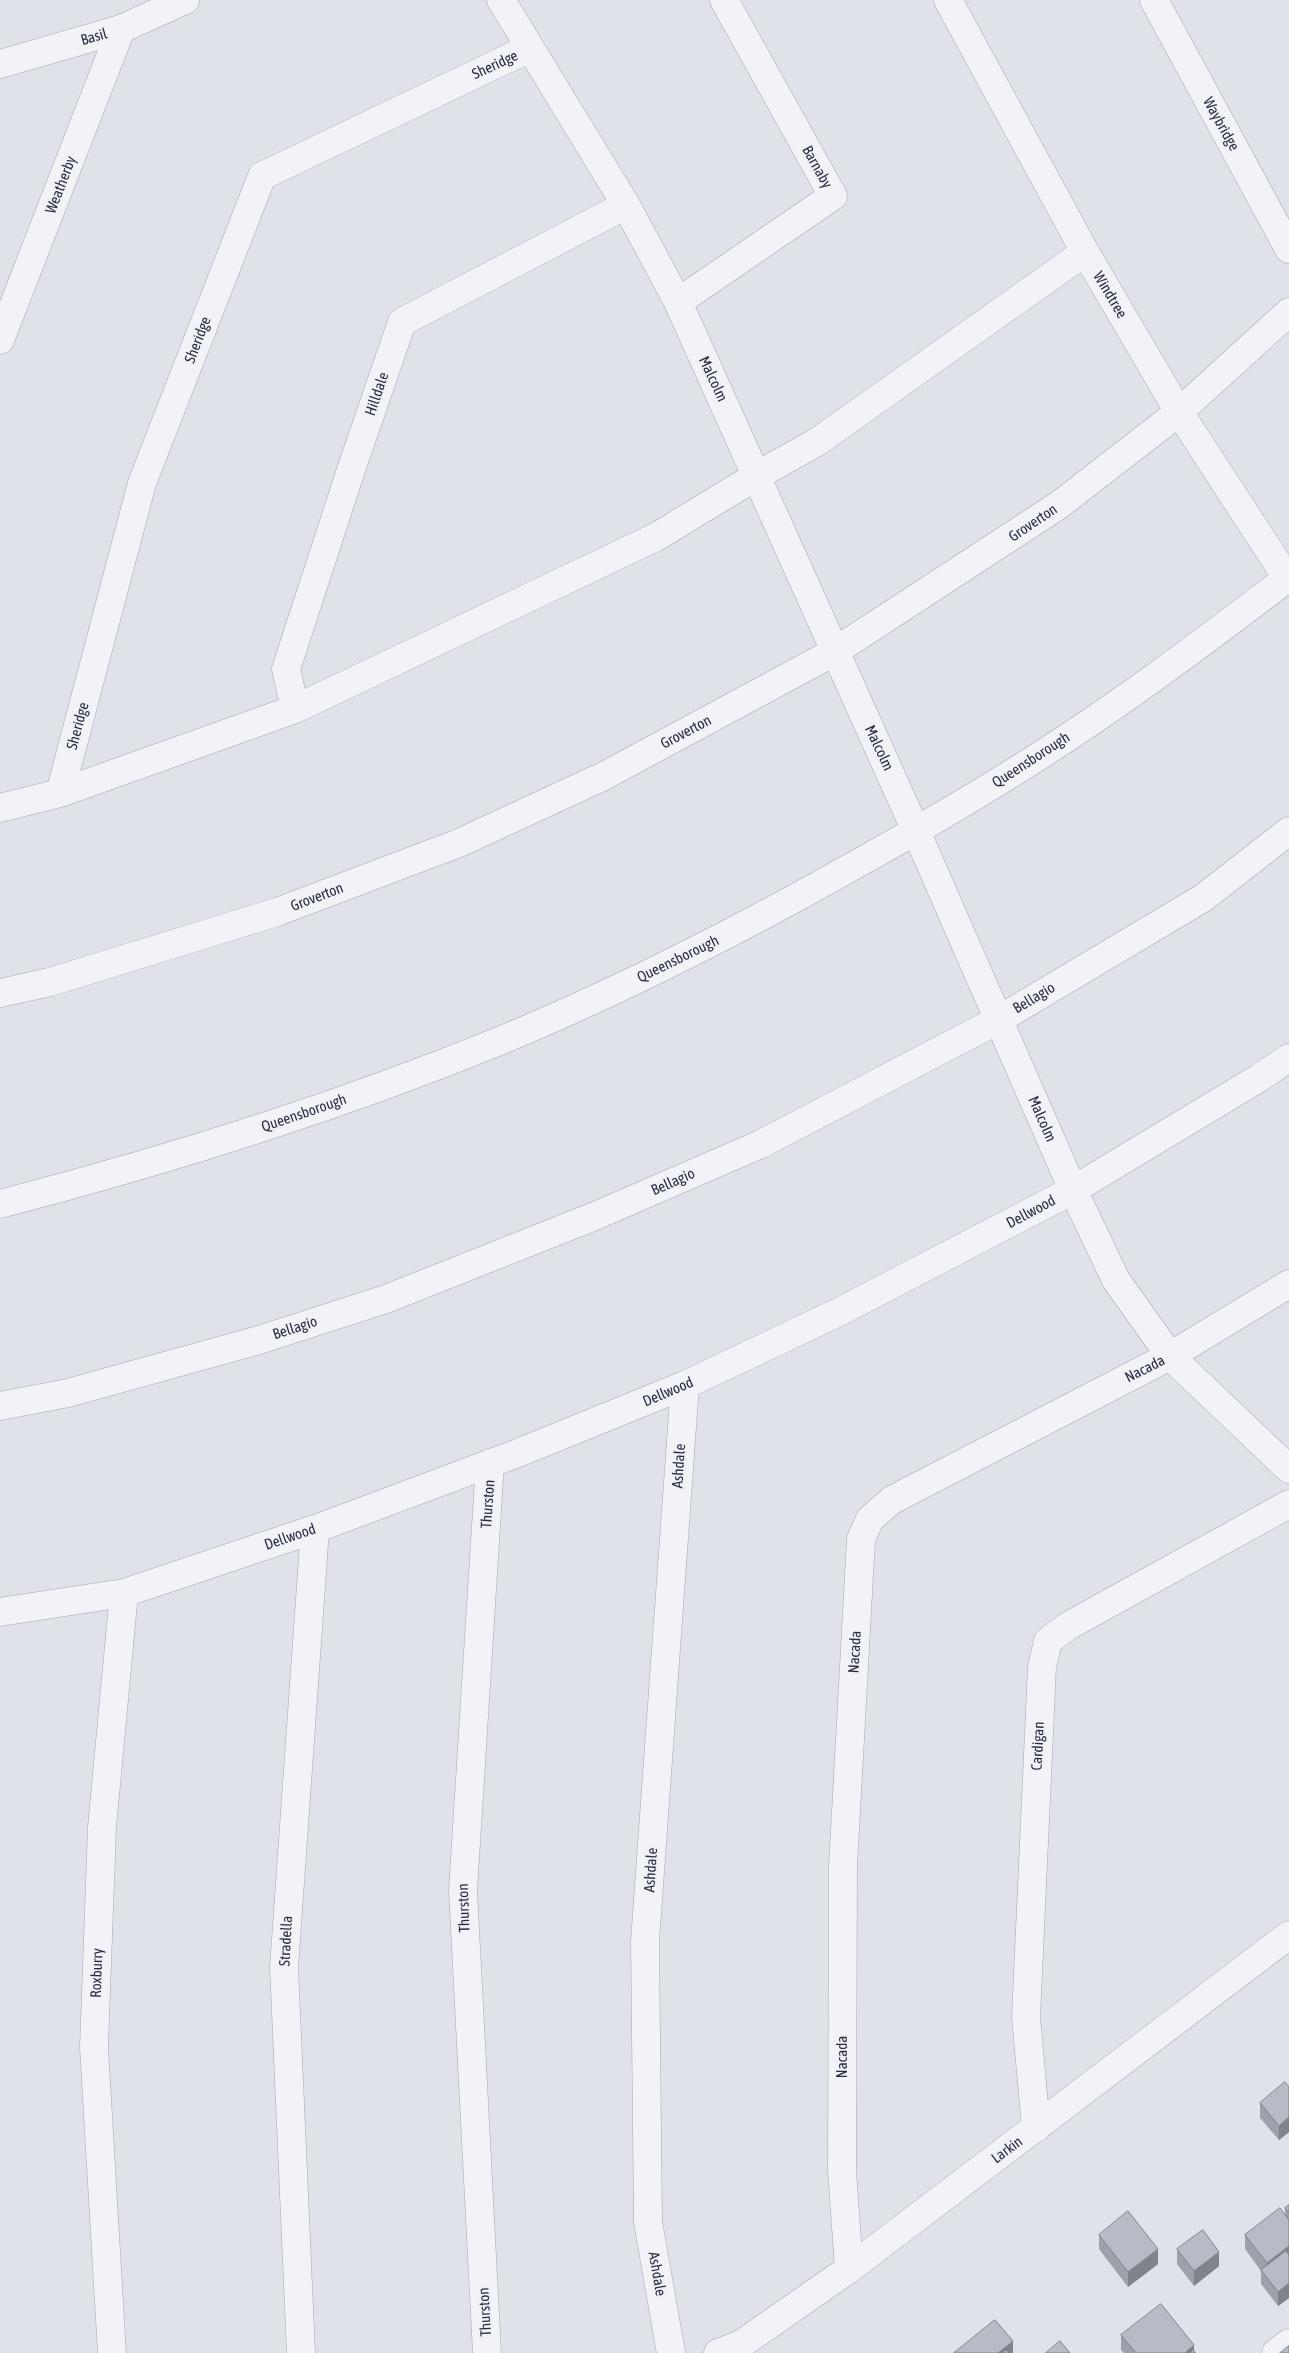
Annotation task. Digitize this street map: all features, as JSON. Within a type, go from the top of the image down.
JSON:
[{"type":"street","name":"Basil","points":[[0,64],[121,29],[185,0]]},
{"type":"street","name":"Malcolm","points":[[501,0],[626,205],[678,302],[758,475],[834,652],[916,831],[1073,1190],[1116,1280],[1170,1356],[1289,1469]]},
{"type":"street","name":"Barnaby","points":[[678,302],[833,196],[724,0]]},
{"type":"street","name":"Windtree","points":[[948,0],[1085,252],[1179,412],[1288,578]]},
{"type":"street","name":"Waybridge","points":[[1154,0],[1289,249]]},
{"type":"street","name":"Weatherby","points":[[0,340],[121,29]]},
{"type":"street","name":"Sheridge","points":[[60,793],[142,483],[262,176],[530,48]]},
{"type":"street","name":"Hilldale","points":[[295,709],[286,669],[350,470],[402,322],[626,205]]},
{"type":"street","points":[[0,808],[60,793],[295,709],[656,537],[758,475],[817,442],[1085,252]]},
{"type":"street","name":"Groverton","points":[[0,993],[50,982],[277,912],[459,843],[604,776],[834,652],[1059,505],[1179,412],[1289,312]]},
{"type":"street","name":"Queensborough","points":[[0,1204],[110,1175],[270,1125],[498,1042],[623,987],[733,932],[916,831],[1020,769],[1168,669],[1288,578]]},
{"type":"street","name":"Bellagio","points":[[0,1406],[68,1393],[259,1340],[396,1295],[595,1216],[761,1144],[998,1020],[1203,898],[1289,831]]},
{"type":"street","name":"Dellwood","points":[[0,1612],[124,1593],[315,1529],[490,1463],[685,1385],[841,1312],[1073,1190],[1289,1058]]},
{"type":"street","name":"Nacada","points":[[849,2269],[842,2170],[843,1866],[861,1539],[870,1519],[892,1500],[1170,1356],[1289,1284]]},
{"type":"street","name":"Ashdale","points":[[670,2353],[648,2222],[646,1941],[685,1385]]},
{"type":"street","name":"Thurston","points":[[487,2353],[463,1890],[490,1463]]},
{"type":"street","name":"Cardigan","points":[[1036,2128],[1026,2017],[1042,1667],[1048,1641],[1068,1626],[1289,1504]]},
{"type":"street","name":"Stradella","points":[[301,2353],[284,1967],[315,1529]]},
{"type":"street","name":"Roxburry","points":[[112,2353],[94,2047],[102,1827],[124,1593]]},
{"type":"street","name":"Larkin","points":[[718,2353],[740,2345],[849,2269],[1289,1935]]},
{"type":"street","points":[[1276,2353],[1289,2343]]},
{"type":"building","points":[[1285,2082],[1289,2087],[1289,2117],[1279,2126],[1260,2103]]},
{"type":"building","points":[[1289,2205],[1289,2213],[1285,2208]]},
{"type":"building","points":[[1280,2208],[1289,2220],[1289,2246],[1267,2263],[1245,2235]]},
{"type":"building","points":[[1128,2211],[1158,2249],[1128,2272],[1099,2235]]},
{"type":"building","points":[[1203,2230],[1219,2252],[1194,2271],[1177,2249]]},
{"type":"building","points":[[1286,2251],[1289,2255],[1289,2283],[1278,2292],[1261,2270]]},
{"type":"building","points":[[1161,2304],[1194,2345],[1185,2353],[1136,2353],[1121,2335]]},
{"type":"building","points":[[995,2320],[1013,2341],[998,2353],[954,2353]]},
{"type":"building","points":[[1060,2341],[1070,2353],[1046,2353]]},
{"type":"building","points":[[1289,2346],[1289,2353],[1280,2353]]}]
